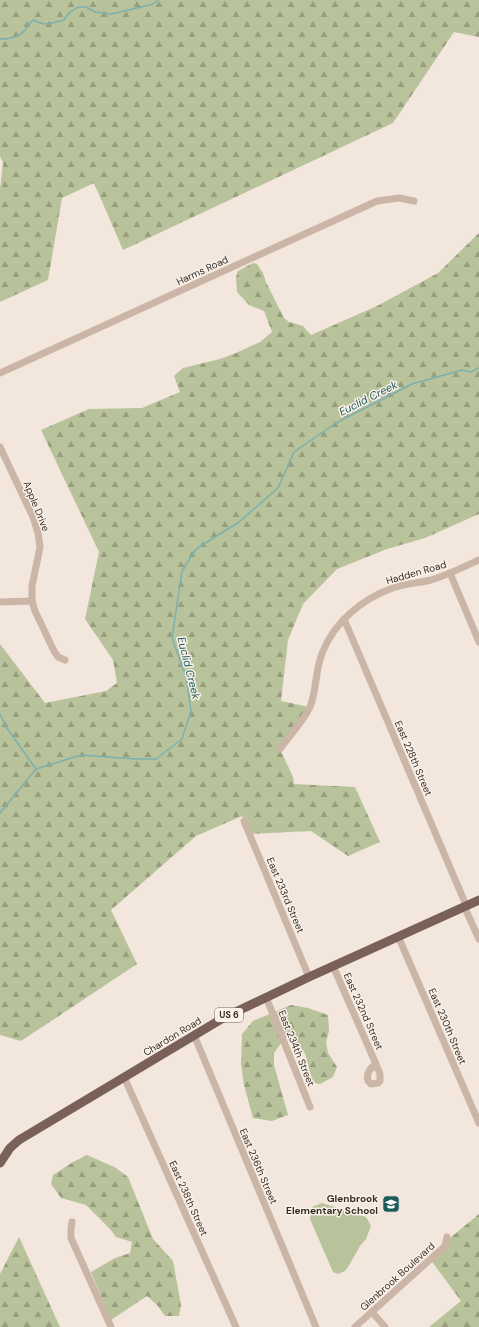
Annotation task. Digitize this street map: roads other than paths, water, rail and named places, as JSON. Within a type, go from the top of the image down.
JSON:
[{"type":"main road","name":"Chardon Road","points":[[0,1163],[10,1148],[19,1140],[225,1017],[309,976],[479,900]]},
{"type":"street","name":"Harms Road","points":[[0,374],[377,201],[399,198],[414,201]]},
{"type":"street","name":"Apple Drive","points":[[0,447],[38,533],[40,552],[32,585],[32,601],[35,611],[54,651],[58,657],[65,660]]},
{"type":"street","name":"Hadden Road","points":[[280,749],[309,707],[313,696],[322,651],[333,632],[357,606],[390,589],[430,580],[479,560]]},
{"type":"street","points":[[450,573],[479,642]]},
{"type":"street","points":[[0,602],[32,601]]},
{"type":"street","name":"East 228th Street","points":[[344,619],[479,939]]},
{"type":"street","name":"East 233rd Street","points":[[244,821],[309,976]]},
{"type":"street","name":"East 230th Street","points":[[398,936],[479,1123]]},
{"type":"street","name":"East 232nd Street","points":[[333,966],[376,1064]]},
{"type":"street","name":"East 234th Street","points":[[266,997],[310,1107]]},
{"type":"street","name":"East 236th Street","points":[[194,1036],[316,1327]]},
{"type":"street","name":"East 238th Street","points":[[124,1077],[236,1327]]},
{"type":"street","points":[[72,1222],[70,1229],[71,1238],[111,1327]]},
{"type":"street","name":"Glenbrook Boulevard","points":[[355,1327],[445,1246],[447,1237]]},
{"type":"street","points":[[372,1312],[385,1327]]},
{"type":"waterway","points":[[0,39],[20,35],[29,23],[34,20],[45,24],[64,20],[69,13],[78,7],[86,7],[95,12],[112,14],[153,4],[158,0]]},
{"type":"waterway","name":"Euclid Creek","points":[[0,813],[36,769],[81,755],[156,759],[182,739],[191,711],[186,677],[172,638],[182,571],[196,549],[239,522],[278,488],[294,452],[336,423],[412,384],[462,370],[471,372],[479,368]]},
{"type":"waterway","points":[[0,714],[6,727],[36,769]]},
{"type":"place","name":"Glenbrook Elementary School","points":[[391,1204]]}]
